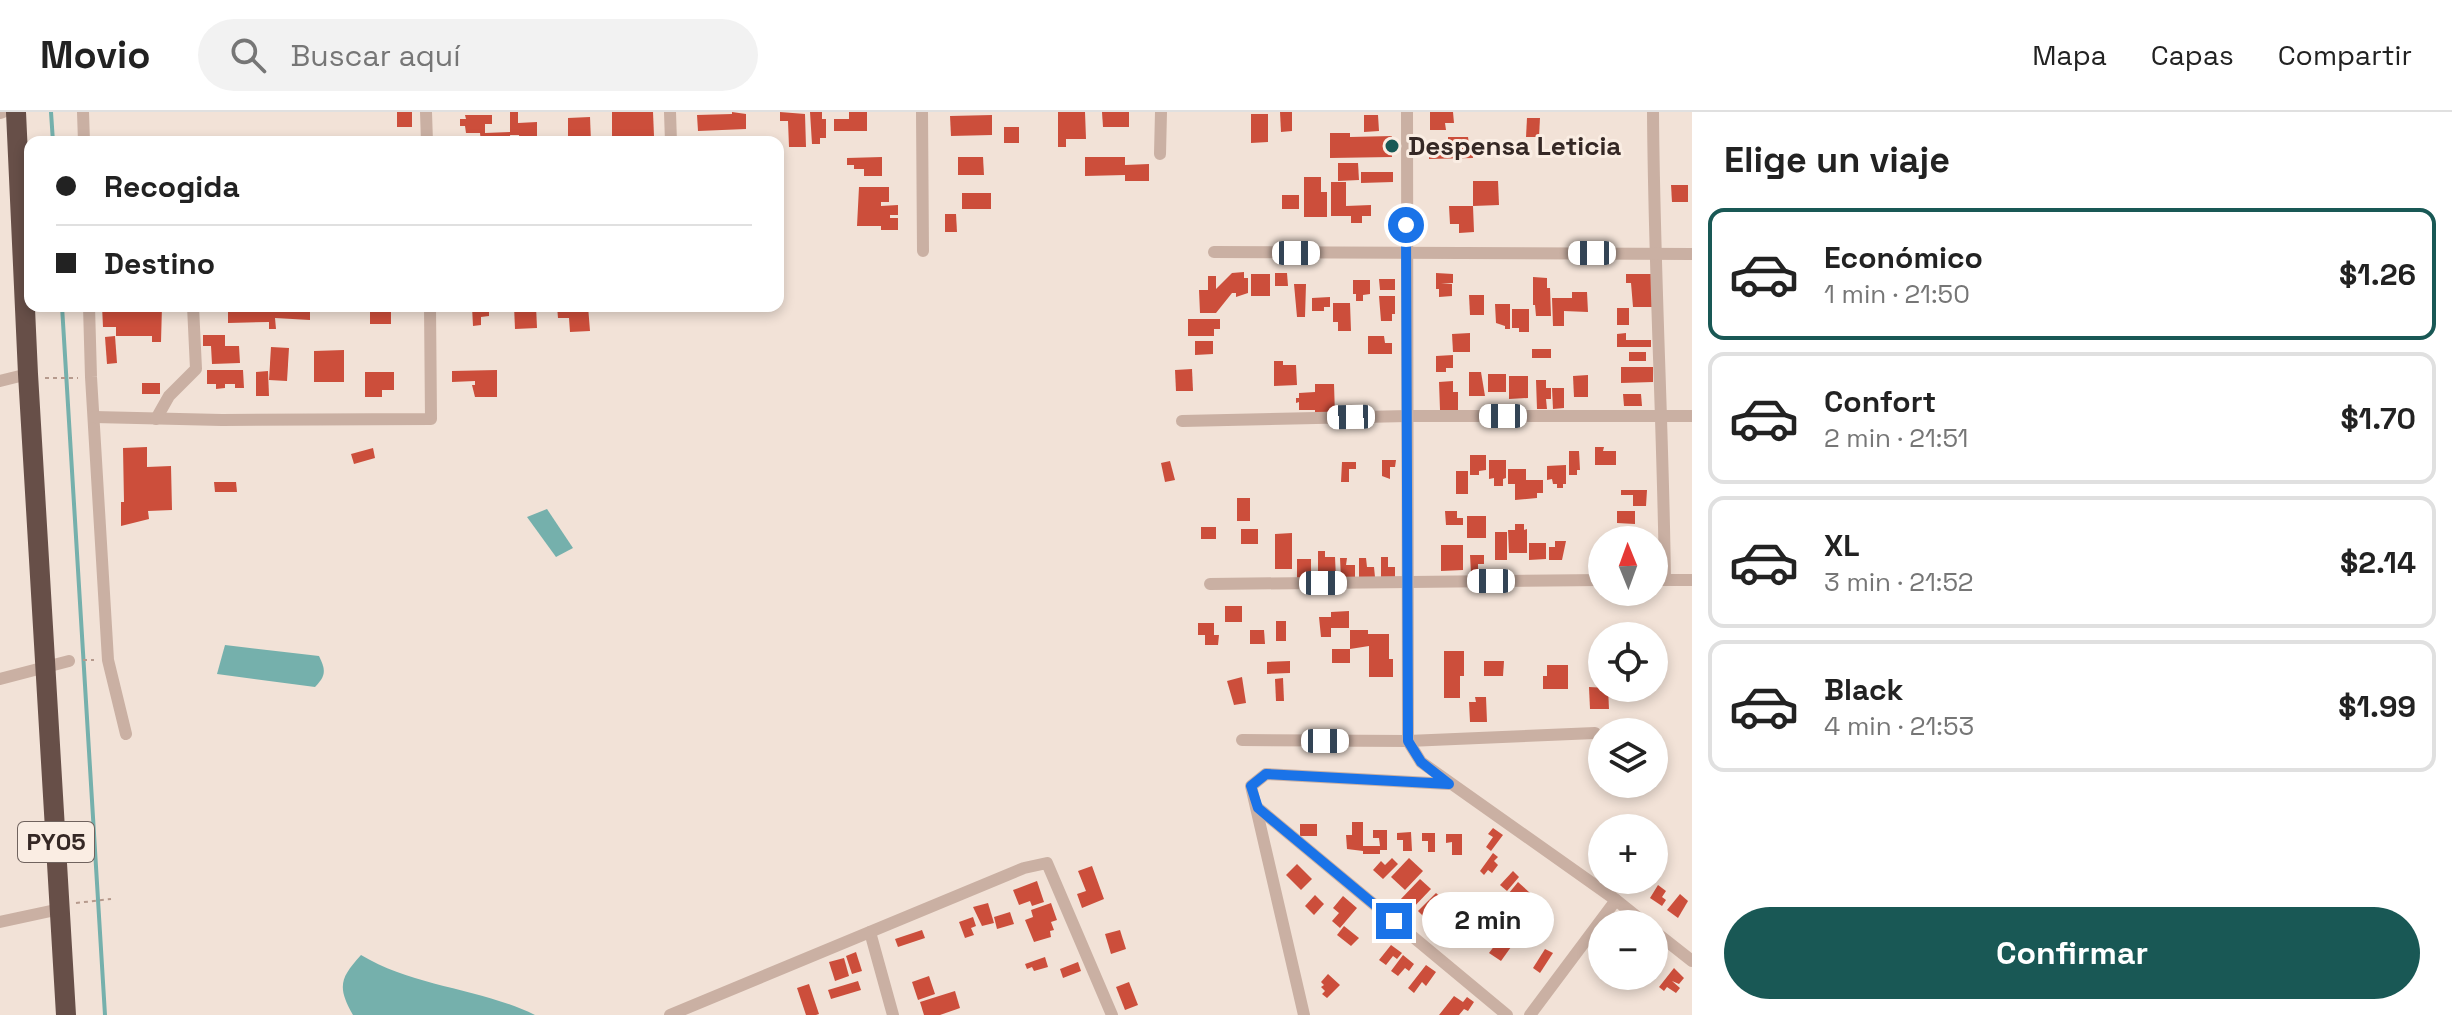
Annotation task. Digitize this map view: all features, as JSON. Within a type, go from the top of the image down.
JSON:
[{"type":"highway","name":"PY05","points":[[16,112],[24,287]]},
{"type":"highway","name":"PY05","points":[[25,312],[66,1015]]},
{"type":"street","points":[[83,112],[84,136]]},
{"type":"street","points":[[426,112],[427,136]]},
{"type":"street","points":[[670,112],[671,136]]},
{"type":"street","points":[[922,112],[923,251]]},
{"type":"street","points":[[1160,154],[1161,112]]},
{"type":"street","points":[[1407,112],[1408,741],[1421,762],[1449,784],[1628,910]]},
{"type":"street","points":[[1653,112],[1654,253],[1663,416],[1660,526]]},
{"type":"street","points":[[1214,252],[1692,254]]},
{"type":"street","points":[[89,312],[108,660],[126,734]]},
{"type":"street","points":[[156,419],[169,396],[196,369],[193,312]]},
{"type":"street","points":[[94,417],[431,419],[430,312]]},
{"type":"street","points":[[0,381],[28,374]]},
{"type":"street","points":[[1182,421],[1408,416],[1692,416]]},
{"type":"street","points":[[1210,584],[1588,580]]},
{"type":"street","points":[[1668,580],[1692,580]]},
{"type":"street","points":[[94,660],[108,660]]},
{"type":"street","points":[[0,679],[69,661]]},
{"type":"street","points":[[1242,740],[1408,741],[1588,733]]},
{"type":"street","points":[[1304,1015],[1251,786],[1266,774],[1449,784]]},
{"type":"street","points":[[1258,808],[1507,1015]]},
{"type":"street","points":[[670,1015],[1024,868],[1047,863],[1112,1015]]},
{"type":"street","points":[[1530,1015],[1616,900]]},
{"type":"street","points":[[0,922],[60,909]]},
{"type":"street","points":[[870,932],[893,1015]]},
{"type":"street","points":[[1668,942],[1692,961]]},
{"type":"path","points":[[52,380],[80,378]]},
{"type":"path","points":[[82,901],[111,899]]},
{"type":"water","points":[[547,509],[573,548],[556,557],[527,517]]},
{"type":"water","points":[[225,645],[319,656],[323,676],[315,687],[217,674]]},
{"type":"water","points":[[361,955],[403,974],[492,999],[535,1015],[353,1015],[343,983]]},
{"type":"building","points":[[397,112],[412,112],[412,127],[397,127]]},
{"type":"building","points":[[510,112],[518,112],[518,123],[537,122],[537,136],[480,136],[480,133],[466,133],[465,126],[460,126],[460,119],[466,119],[465,115],[492,115],[492,124],[485,124],[485,133],[510,132]]},
{"type":"building","points":[[612,112],[653,112],[654,136],[612,136]]},
{"type":"building","points":[[780,112],[805,114],[806,147],[789,147],[788,121],[780,121]]},
{"type":"building","points":[[810,112],[822,112],[822,119],[826,119],[826,138],[820,138],[820,144],[812,144]]},
{"type":"building","points":[[849,112],[867,112],[867,131],[834,131],[834,119],[849,119]]},
{"type":"building","points":[[1058,112],[1085,112],[1086,139],[1066,139],[1066,147],[1058,147]]},
{"type":"building","points":[[1102,112],[1129,112],[1129,127],[1103,127]]},
{"type":"building","points":[[1280,112],[1292,112],[1292,131],[1281,132]]},
{"type":"building","points":[[1430,112],[1453,112],[1454,123],[1445,123],[1446,130],[1430,130]]},
{"type":"building","points":[[746,114],[746,129],[698,131],[697,115]]},
{"type":"building","points":[[1251,114],[1268,114],[1268,142],[1251,143]]},
{"type":"building","points":[[992,115],[992,135],[951,136],[950,116]]},
{"type":"building","points":[[1364,115],[1378,115],[1379,131],[1364,132]]},
{"type":"building","points":[[590,117],[591,136],[568,136],[568,118]]},
{"type":"building","points":[[1527,118],[1540,118],[1539,137],[1526,137]]},
{"type":"building","points":[[1004,127],[1019,127],[1019,143],[1004,143]]},
{"type":"building","points":[[1330,133],[1350,133],[1350,137],[1392,136],[1392,157],[1330,158]]},
{"type":"building","points":[[1448,137],[1468,137],[1473,158],[1429,159],[1429,145],[1448,145]]},
{"type":"building","points":[[882,157],[882,176],[864,176],[864,169],[847,165],[847,158]]},
{"type":"building","points":[[958,157],[983,157],[984,175],[958,175]]},
{"type":"building","points":[[1085,157],[1125,157],[1125,165],[1149,164],[1149,181],[1125,181],[1125,175],[1085,176]]},
{"type":"building","points":[[1338,163],[1358,163],[1359,180],[1338,181]]},
{"type":"building","points":[[1361,172],[1393,172],[1393,182],[1361,183]]},
{"type":"building","points":[[1304,177],[1321,177],[1321,192],[1327,192],[1327,217],[1304,217]]},
{"type":"building","points":[[1473,181],[1498,181],[1499,205],[1473,206]]},
{"type":"building","points":[[1331,182],[1346,182],[1346,206],[1371,205],[1371,216],[1362,216],[1362,223],[1351,223],[1351,216],[1331,216]]},
{"type":"building","points":[[1671,185],[1688,185],[1688,202],[1672,202]]},
{"type":"building","points":[[859,187],[889,187],[889,202],[881,202],[881,206],[898,205],[898,215],[890,215],[890,218],[898,218],[898,230],[857,226]]},
{"type":"building","points":[[962,193],[991,193],[991,209],[962,209]]},
{"type":"building","points":[[1282,195],[1299,195],[1299,209],[1282,209]]},
{"type":"building","points":[[1449,206],[1473,206],[1474,232],[1459,233],[1459,224],[1450,224]]},
{"type":"building","points":[[945,214],[956,214],[957,232],[945,232]]},
{"type":"building","points":[[1244,272],[1244,278],[1248,278],[1248,293],[1236,297],[1236,293],[1232,293],[1216,313],[1200,313],[1199,290],[1208,290],[1208,276],[1216,276],[1216,289],[1232,273]]},
{"type":"building","points":[[1275,273],[1287,273],[1288,286],[1275,286]]},
{"type":"building","points":[[1436,273],[1453,274],[1453,283],[1441,283],[1452,284],[1452,296],[1439,297]]},
{"type":"building","points":[[1251,274],[1270,274],[1270,296],[1251,296]]},
{"type":"building","points":[[1626,274],[1653,274],[1654,307],[1633,307],[1631,283],[1626,283]]},
{"type":"building","points":[[1533,277],[1547,278],[1551,316],[1536,316]]},
{"type":"building","points":[[1379,279],[1395,279],[1395,290],[1380,290]]},
{"type":"building","points":[[1353,280],[1370,280],[1370,294],[1363,295],[1363,301],[1356,301]]},
{"type":"building","points":[[1294,284],[1306,284],[1305,317],[1297,317]]},
{"type":"building","points":[[1572,292],[1587,292],[1588,312],[1564,311],[1564,326],[1553,326],[1552,298],[1572,298]]},
{"type":"building","points":[[1469,295],[1484,295],[1484,315],[1470,315]]},
{"type":"building","points":[[1379,296],[1395,296],[1392,321],[1381,321]]},
{"type":"building","points":[[1330,297],[1330,307],[1324,307],[1324,311],[1312,311],[1312,298]]},
{"type":"building","points":[[1333,303],[1350,303],[1351,331],[1338,331],[1338,322],[1333,322]]},
{"type":"building","points":[[1495,304],[1510,304],[1510,329],[1496,323]]},
{"type":"building","points":[[1617,308],[1629,308],[1629,325],[1617,325]]},
{"type":"building","points":[[1512,309],[1529,309],[1529,332],[1512,328]]},
{"type":"building","points":[[102,312],[162,312],[161,342],[152,342],[152,336],[116,336],[116,327],[103,327]]},
{"type":"building","points":[[228,312],[310,312],[310,320],[275,318],[276,329],[269,329],[269,322],[228,323]]},
{"type":"building","points":[[370,312],[391,312],[391,324],[370,324]]},
{"type":"building","points":[[472,312],[489,312],[489,316],[481,317],[481,325],[473,326]]},
{"type":"building","points":[[514,312],[536,312],[537,328],[515,329]]},
{"type":"building","points":[[558,312],[588,312],[590,331],[570,332],[569,318],[558,318]]},
{"type":"building","points":[[1188,319],[1220,319],[1220,329],[1214,329],[1214,336],[1188,336]]},
{"type":"building","points":[[1470,333],[1470,352],[1453,352],[1452,334]]},
{"type":"building","points":[[1626,333],[1626,340],[1651,340],[1651,347],[1617,347],[1617,334]]},
{"type":"building","points":[[203,335],[225,335],[225,346],[239,346],[240,363],[212,364],[211,346],[203,346]]},
{"type":"building","points":[[115,336],[117,363],[107,364],[105,337]]},
{"type":"building","points":[[1368,336],[1384,336],[1385,343],[1392,343],[1392,354],[1368,354]]},
{"type":"building","points":[[1195,341],[1213,341],[1213,354],[1195,355]]},
{"type":"building","points":[[271,347],[289,348],[287,381],[269,380]]},
{"type":"building","points":[[1532,349],[1551,349],[1551,358],[1532,358]]},
{"type":"building","points":[[344,350],[344,382],[314,382],[314,351]]},
{"type":"building","points":[[1629,352],[1646,352],[1646,361],[1629,361]]},
{"type":"building","points":[[1453,355],[1453,368],[1436,372],[1436,356]]},
{"type":"building","points":[[1274,361],[1296,365],[1297,385],[1274,386]]},
{"type":"building","points":[[1621,367],[1653,367],[1653,382],[1621,383]]},
{"type":"building","points":[[1192,369],[1193,391],[1176,391],[1175,370]]},
{"type":"building","points":[[207,370],[243,370],[244,388],[225,384],[225,388],[216,389],[216,384],[207,384]]},
{"type":"building","points":[[497,370],[497,397],[475,397],[472,385],[475,381],[452,382],[452,371]]},
{"type":"building","points":[[268,371],[269,396],[256,396],[256,372]]},
{"type":"building","points":[[365,372],[394,372],[394,390],[382,390],[382,397],[365,397]]},
{"type":"building","points":[[1469,372],[1481,372],[1485,396],[1469,396]]},
{"type":"building","points":[[1488,374],[1506,374],[1506,392],[1488,392]]},
{"type":"building","points":[[1588,375],[1588,397],[1574,397],[1573,376]]},
{"type":"building","points":[[1509,376],[1528,376],[1528,398],[1509,399]]},
{"type":"building","points":[[1536,380],[1546,380],[1546,388],[1551,388],[1551,399],[1546,399],[1547,409],[1537,409]]},
{"type":"building","points":[[1453,381],[1453,392],[1458,392],[1458,410],[1440,410],[1439,382]]},
{"type":"building","points":[[142,383],[160,383],[160,394],[142,394]]},
{"type":"building","points":[[1315,384],[1334,384],[1335,415],[1315,415],[1315,410],[1299,410],[1296,398],[1299,398],[1299,393],[1315,392]]},
{"type":"building","points":[[1552,388],[1564,388],[1564,408],[1553,409]]},
{"type":"building","points":[[1623,394],[1641,394],[1642,406],[1624,406]]},
{"type":"building","points":[[147,447],[147,467],[171,466],[172,510],[148,511],[149,519],[121,526],[123,448]]},
{"type":"building","points":[[1595,447],[1604,447],[1603,451],[1616,451],[1616,465],[1595,465]]},
{"type":"building","points":[[373,448],[375,458],[354,464],[351,454]]},
{"type":"building","points":[[1569,451],[1579,451],[1580,470],[1577,470],[1577,475],[1569,475]]},
{"type":"building","points":[[1470,455],[1486,455],[1486,470],[1479,471],[1479,475],[1470,475]]},
{"type":"building","points":[[1382,460],[1396,460],[1395,467],[1390,467],[1390,479],[1382,476]]},
{"type":"building","points":[[1489,460],[1506,460],[1503,486],[1494,486],[1494,478],[1489,479]]},
{"type":"building","points":[[1170,461],[1175,480],[1165,482],[1161,463]]},
{"type":"building","points":[[1342,462],[1356,462],[1356,469],[1349,469],[1349,482],[1341,482]]},
{"type":"building","points":[[1566,465],[1566,484],[1563,488],[1557,488],[1552,479],[1547,480],[1547,466]]},
{"type":"building","points":[[1508,469],[1526,469],[1526,480],[1543,480],[1543,493],[1537,493],[1537,498],[1515,500],[1515,484],[1508,484]]},
{"type":"building","points":[[1456,471],[1468,471],[1468,494],[1456,494]]},
{"type":"building","points":[[214,482],[236,482],[237,492],[215,492]]},
{"type":"building","points":[[1621,490],[1647,490],[1646,506],[1633,506],[1633,495],[1621,495]]},
{"type":"building","points":[[1237,498],[1250,498],[1250,521],[1237,521]]},
{"type":"building","points":[[1445,511],[1457,511],[1457,518],[1463,518],[1463,525],[1446,525]]},
{"type":"building","points":[[1617,511],[1635,511],[1635,524],[1617,523]]},
{"type":"building","points":[[1467,516],[1486,516],[1486,538],[1467,538]]},
{"type":"building","points":[[1515,524],[1524,524],[1524,530],[1527,529],[1527,553],[1509,553],[1508,530],[1515,530]]},
{"type":"building","points":[[1201,527],[1216,527],[1216,539],[1201,539]]},
{"type":"building","points":[[1241,529],[1258,529],[1258,544],[1241,544]]},
{"type":"building","points":[[1495,532],[1507,532],[1507,560],[1495,560]]},
{"type":"building","points":[[1292,533],[1292,569],[1275,569],[1275,534]]},
{"type":"building","points":[[1555,541],[1566,541],[1562,560],[1549,560],[1549,547],[1555,547]]},
{"type":"building","points":[[1529,543],[1546,543],[1546,559],[1529,560]]},
{"type":"building","points":[[1441,545],[1463,545],[1463,570],[1441,571]]},
{"type":"building","points":[[1318,551],[1325,551],[1325,557],[1335,557],[1336,579],[1318,579]]},
{"type":"building","points":[[1470,555],[1484,555],[1484,564],[1478,564],[1478,573],[1471,573]]},
{"type":"building","points":[[1381,557],[1388,557],[1388,567],[1395,567],[1395,577],[1381,577]]},
{"type":"building","points":[[1340,558],[1347,558],[1346,565],[1355,565],[1355,577],[1341,578]]},
{"type":"building","points":[[1359,558],[1366,558],[1367,567],[1374,567],[1375,577],[1359,577]]},
{"type":"building","points":[[1297,559],[1311,559],[1311,581],[1297,581]]},
{"type":"building","points":[[1225,606],[1242,606],[1242,622],[1225,622]]},
{"type":"building","points":[[1349,611],[1349,628],[1331,628],[1331,637],[1321,637],[1319,617],[1331,617],[1331,612]]},
{"type":"building","points":[[1276,621],[1286,621],[1286,641],[1276,641]]},
{"type":"building","points":[[1198,623],[1214,623],[1214,635],[1219,635],[1218,645],[1205,645],[1205,635],[1198,635]]},
{"type":"building","points":[[1250,630],[1264,630],[1265,644],[1250,644]]},
{"type":"building","points":[[1350,630],[1389,634],[1393,677],[1369,677],[1369,646],[1350,649]]},
{"type":"building","points":[[1332,649],[1350,649],[1350,663],[1332,663]]},
{"type":"building","points":[[1444,651],[1464,651],[1460,698],[1444,698]]},
{"type":"building","points":[[1290,661],[1290,673],[1267,674],[1267,662]]},
{"type":"building","points":[[1484,661],[1504,661],[1503,676],[1484,676]]},
{"type":"building","points":[[1547,665],[1568,665],[1568,689],[1543,689]]},
{"type":"building","points":[[1242,677],[1246,703],[1234,705],[1227,681]]},
{"type":"building","points":[[1283,678],[1284,701],[1276,701],[1275,679]]},
{"type":"building","points":[[1475,697],[1486,697],[1487,722],[1470,722],[1469,702],[1476,702]]},
{"type":"building","points":[[1590,702],[1609,702],[1609,709],[1590,709]]},
{"type":"building","points":[[1352,822],[1363,822],[1363,846],[1380,846],[1379,838],[1373,838],[1373,830],[1387,830],[1387,850],[1380,850],[1380,854],[1363,854],[1363,851],[1347,849],[1346,835],[1352,835]]},
{"type":"building","points":[[1300,824],[1317,824],[1317,836],[1300,836]]},
{"type":"building","points":[[1493,828],[1503,835],[1491,851],[1486,847],[1493,837],[1488,834]]},
{"type":"building","points":[[1411,832],[1412,851],[1403,851],[1403,840],[1397,840],[1397,833]]},
{"type":"building","points":[[1422,833],[1435,833],[1435,852],[1428,852],[1428,841],[1422,841]]},
{"type":"building","points":[[1446,834],[1462,834],[1462,855],[1452,855],[1452,842],[1446,843]]},
{"type":"building","points":[[1493,853],[1498,857],[1494,861],[1498,865],[1492,873],[1488,870],[1484,875],[1480,871]]},
{"type":"building","points":[[1392,858],[1398,864],[1383,879],[1373,870],[1381,861],[1385,865]]},
{"type":"building","points":[[1409,858],[1423,871],[1405,890],[1391,877]]},
{"type":"building","points":[[1297,864],[1312,879],[1301,890],[1286,875]]},
{"type":"building","points":[[1092,866],[1104,899],[1082,908],[1077,894],[1086,891],[1078,871]]},
{"type":"building","points":[[1513,871],[1519,877],[1507,891],[1500,885]]},
{"type":"building","points":[[1420,879],[1431,889],[1410,911],[1399,901]]},
{"type":"building","points":[[1037,881],[1044,902],[1032,906],[1030,901],[1019,905],[1013,890]]},
{"type":"building","points":[[1518,882],[1530,893],[1521,903],[1509,893]]},
{"type":"building","points":[[1436,893],[1445,901],[1427,920],[1418,911]]},
{"type":"building","points":[[1652,894],[1664,894],[1662,897],[1666,900],[1662,906],[1650,898]]},
{"type":"building","points":[[1680,894],[1688,901],[1678,918],[1667,910]]},
{"type":"building","points":[[1315,895],[1324,904],[1314,915],[1305,906]]},
{"type":"building","points":[[1343,896],[1357,908],[1340,928],[1332,921],[1339,913],[1333,908]]},
{"type":"building","points":[[988,903],[994,923],[982,926],[973,907]]},
{"type":"building","points":[[1051,903],[1057,920],[1051,922],[1054,930],[1050,931],[1051,937],[1034,942],[1025,920],[1033,917],[1031,910]]},
{"type":"building","points":[[1476,906],[1489,916],[1478,930],[1473,926],[1467,933],[1460,928]]},
{"type":"building","points":[[1446,908],[1454,916],[1439,931],[1431,924]]},
{"type":"building","points":[[1010,912],[1014,924],[997,929],[994,917]]},
{"type":"building","points":[[973,917],[976,926],[971,928],[974,935],[965,938],[959,922]]},
{"type":"building","points":[[1489,921],[1502,930],[1491,945],[1478,935]]},
{"type":"building","points":[[1510,925],[1521,933],[1501,961],[1489,953]]},
{"type":"building","points":[[1344,926],[1359,938],[1351,946],[1337,935]]},
{"type":"building","points":[[922,930],[925,938],[898,947],[895,939]]},
{"type":"building","points":[[1120,930],[1126,949],[1111,954],[1105,934]]},
{"type":"building","points":[[1391,945],[1402,953],[1397,959],[1393,956],[1386,965],[1379,960]]},
{"type":"building","points":[[1545,949],[1553,953],[1540,973],[1533,968]]},
{"type":"building","points":[[856,952],[862,971],[852,974],[846,956]]},
{"type":"building","points":[[1403,955],[1414,964],[1409,971],[1405,968],[1398,976],[1391,971]]},
{"type":"building","points":[[1045,957],[1048,967],[1034,971],[1032,967],[1027,969],[1025,964]]},
{"type":"building","points":[[844,958],[849,976],[835,981],[829,962]]},
{"type":"building","points":[[1078,962],[1081,971],[1063,978],[1060,969]]},
{"type":"building","points":[[1426,965],[1436,972],[1426,986],[1422,982],[1414,993],[1408,988]]},
{"type":"building","points":[[1674,968],[1684,978],[1679,984],[1672,981],[1680,988],[1676,993],[1668,988],[1668,976]]},
{"type":"building","points":[[1328,974],[1340,985],[1327,998],[1322,994],[1325,991],[1321,982]]},
{"type":"building","points":[[929,976],[935,994],[918,1000],[912,982]]},
{"type":"building","points":[[858,981],[861,990],[831,999],[828,990]]},
{"type":"building","points":[[1129,982],[1138,1005],[1125,1010],[1116,987]]},
{"type":"building","points":[[809,984],[819,1014],[816,1015],[806,1015],[797,988]]},
{"type":"building","points":[[955,991],[960,1008],[940,1015],[924,1015],[920,1002]]},
{"type":"building","points":[[1454,996],[1463,1002],[1467,997],[1474,1002],[1468,1011],[1464,1009],[1459,1015],[1439,1015]]},
{"type":"waterway","points":[[51,112],[53,136]]},
{"type":"waterway","points":[[62,312],[105,1015]]},
{"type":"place","name":"Despensa Leticia","points":[[1392,146]]},
{"type":"route","points":[[1394,921],[1258,808],[1251,786],[1266,774],[1449,784],[1421,762],[1408,741],[1406,225]]}]
